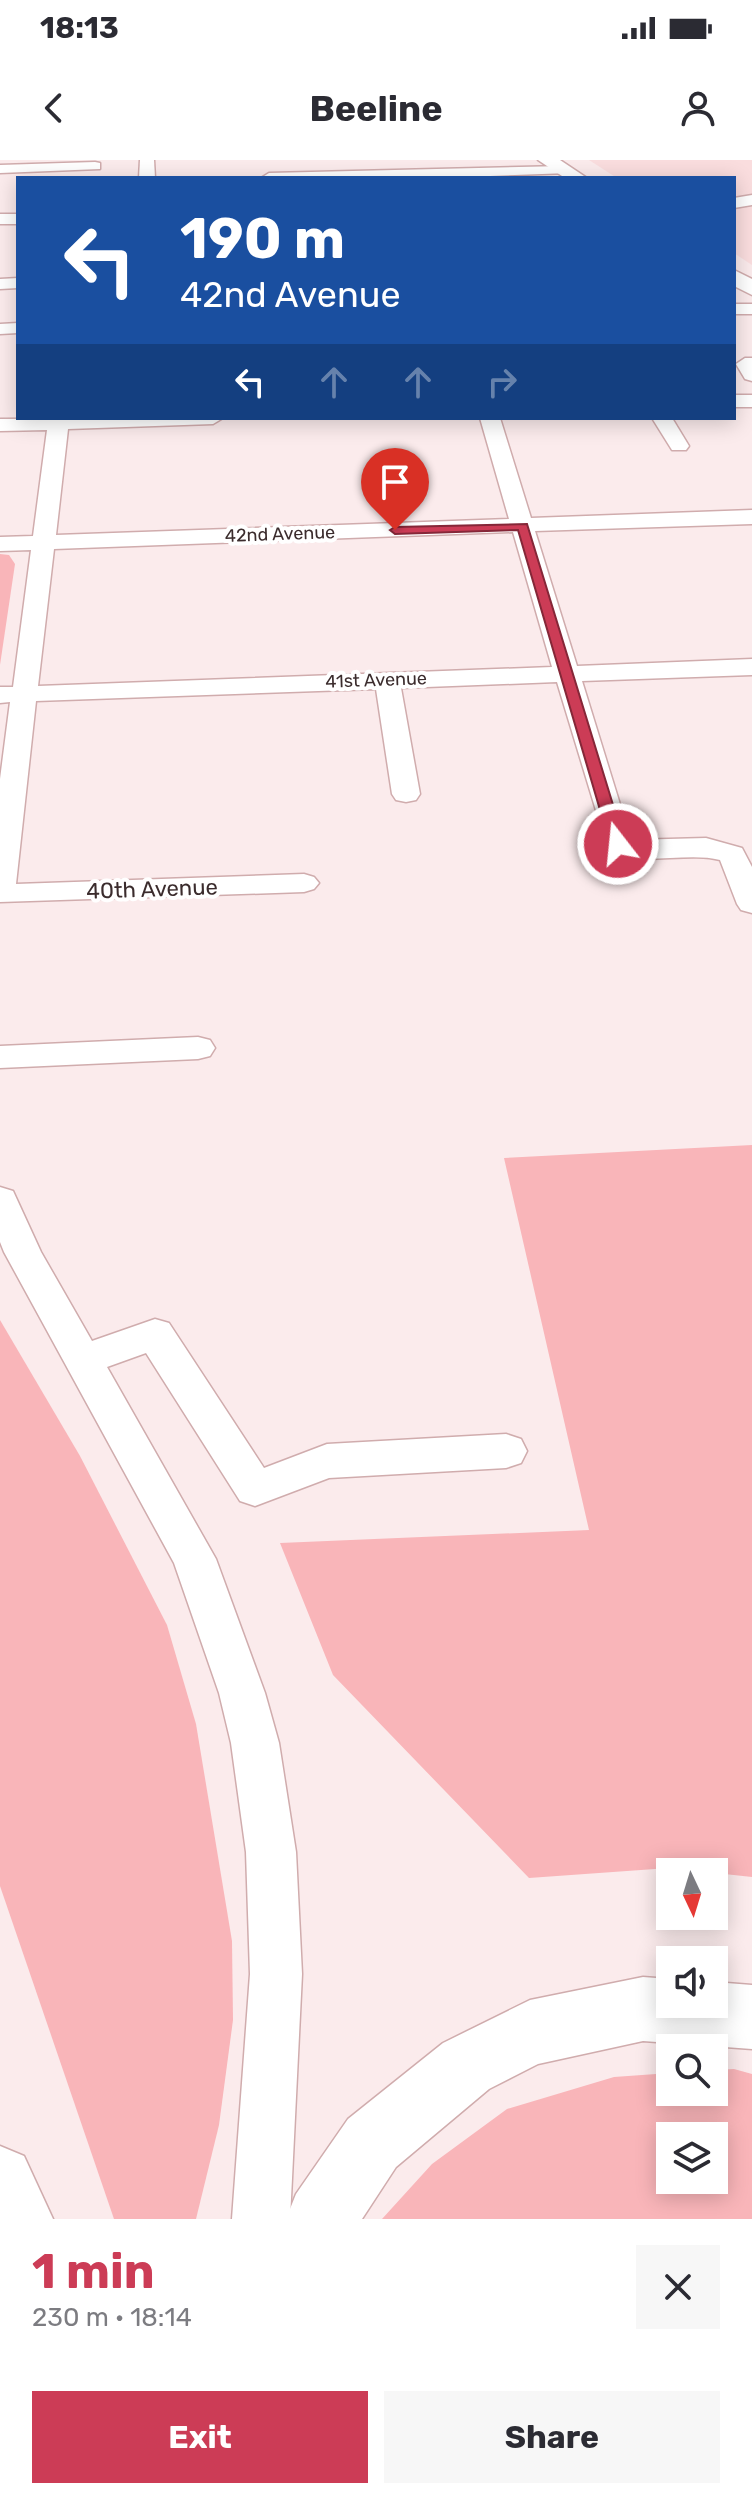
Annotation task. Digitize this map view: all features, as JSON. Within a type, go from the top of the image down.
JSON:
[{"type":"main road","points":[[565,167],[594,176]]},
{"type":"main road","points":[[321,2219],[372,2143],[392,2125],[466,2066],[530,2033],[643,2009],[752,2017]]},
{"type":"main road","points":[[0,2180],[18,2219]]},
{"type":"street","points":[[300,176],[442,167],[565,167]]},
{"type":"street","points":[[0,169],[95,168]]},
{"type":"street","points":[[752,364],[745,364],[752,375]]},
{"type":"street","points":[[0,425],[110,420]]},
{"type":"street","points":[[491,420],[618,844],[625,849],[706,847],[732,854],[752,904]]},
{"type":"street","points":[[663,420],[679,446]]},
{"type":"street","points":[[0,891],[13,694],[44,542],[59,421]]},
{"type":"street","name":"42nd Avenue","points":[[0,544],[752,517]]},
{"type":"street","name":"41st Avenue","points":[[13,694],[752,667]]},
{"type":"street","points":[[387,680],[406,794]]},
{"type":"street","name":"40th Avenue","points":[[0,891],[304,883]]},
{"type":"street","points":[[0,1057],[198,1048]]},
{"type":"street","points":[[0,1200],[23,1252],[194,1559],[214,1607],[255,1743],[271,1852],[276,1974],[261,2219]]},
{"type":"street","points":[[85,1359],[155,1334],[255,1489],[327,1461],[506,1451]]},
{"type":"shaded area","points":[[589,160],[752,160],[752,265],[736,254],[736,176],[614,176]]},
{"type":"shaded area","points":[[0,554],[9,555],[15,564],[0,665]]},
{"type":"shaded area","points":[[752,1145],[752,1877],[728,1874],[728,1858],[656,1858],[656,1869],[529,1878],[333,1675],[280,1543],[589,1530],[504,1158]]},
{"type":"shaded area","points":[[0,1320],[80,1456],[167,1625],[196,1724],[232,1941],[233,2020],[219,2125],[196,2219],[114,2219],[0,1886]]},
{"type":"shaded area","points":[[728,2069],[752,2074],[752,2219],[382,2219],[432,2164],[507,2109],[614,2077],[656,2074],[656,2106],[728,2106]]},
{"type":"route","points":[[395,530],[523,526],[618,844]]}]
